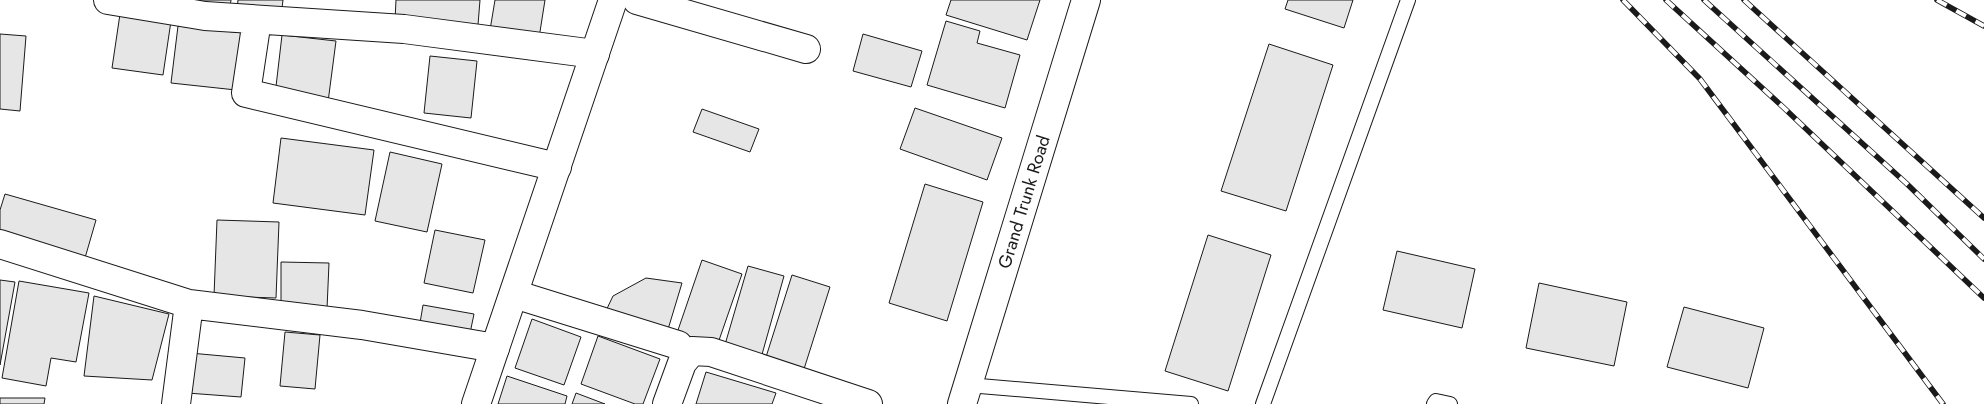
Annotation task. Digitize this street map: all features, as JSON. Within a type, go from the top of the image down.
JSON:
[{"type":"street","points":[[108,0],[177,6],[205,16],[404,30],[595,54]]},
{"type":"street","points":[[476,404],[613,0]]},
{"type":"street","points":[[637,0],[806,49]]},
{"type":"street","name":"Grand Trunk Road","points":[[965,395],[1086,0]]},
{"type":"street","points":[[257,20],[246,93],[557,167]]},
{"type":"street","points":[[0,244],[189,304],[362,324],[495,348]]},
{"type":"street","points":[[514,294],[678,345]]},
{"type":"street","points":[[176,404],[189,304]]},
{"type":"street","points":[[667,404],[682,362],[692,351],[711,352],[868,404]]},
{"type":"lane","points":[[1263,404],[1408,0]]},
{"type":"lane","points":[[965,395],[1191,404]]},
{"type":"lane","points":[[1434,404],[1436,401],[1450,404]]},
{"type":"building","points":[[183,0],[231,0],[229,13]]},
{"type":"building","points":[[238,0],[283,0],[281,16],[237,9]]},
{"type":"building","points":[[396,0],[480,0],[478,25],[395,20]]},
{"type":"building","points":[[495,0],[545,0],[539,38],[490,30]]},
{"type":"building","points":[[951,0],[1040,0],[1027,40],[946,15]]},
{"type":"building","points":[[1288,0],[1353,0],[1344,28],[1285,9]]},
{"type":"building","points":[[120,14],[171,21],[163,75],[112,68]]},
{"type":"building","points":[[946,21],[980,31],[977,43],[1020,55],[1005,108],[927,85]]},
{"type":"building","points":[[178,26],[243,33],[236,90],[171,83]]},
{"type":"building","points":[[0,34],[26,36],[20,111],[0,109]]},
{"type":"building","points":[[863,34],[922,51],[911,87],[853,71]]},
{"type":"building","points":[[282,35],[336,41],[328,102],[275,95]]},
{"type":"building","points":[[1269,44],[1333,65],[1286,211],[1221,191]]},
{"type":"building","points":[[430,56],[477,61],[471,118],[424,113]]},
{"type":"building","points":[[915,108],[1002,138],[987,180],[900,149]]},
{"type":"building","points":[[702,109],[759,129],[750,152],[693,132]]},
{"type":"building","points":[[281,138],[374,150],[365,215],[273,203]]},
{"type":"building","points":[[390,152],[442,164],[427,232],[375,221]]},
{"type":"building","points":[[925,184],[983,202],[947,321],[889,303]]},
{"type":"building","points":[[5,194],[96,220],[85,258],[0,234],[0,210]]},
{"type":"building","points":[[217,220],[279,222],[276,298],[214,296]]},
{"type":"building","points":[[435,230],[485,240],[473,293],[424,283]]},
{"type":"building","points":[[1208,235],[1271,255],[1228,391],[1165,371]]},
{"type":"building","points":[[1397,251],[1475,269],[1462,328],[1383,310]]},
{"type":"building","points":[[702,260],[742,274],[717,346],[677,333]]},
{"type":"building","points":[[281,262],[329,263],[327,309],[281,308]]},
{"type":"building","points":[[748,266],[784,276],[761,358],[724,348]]},
{"type":"building","points":[[792,275],[830,287],[804,369],[766,357]]},
{"type":"building","points":[[646,278],[682,283],[666,336],[603,317],[613,296]]},
{"type":"building","points":[[0,280],[15,282],[0,365]]},
{"type":"building","points":[[19,281],[89,293],[76,362],[51,358],[46,386],[2,378]]},
{"type":"building","points":[[1539,283],[1627,302],[1614,366],[1526,348]]},
{"type":"building","points":[[94,296],[169,314],[152,380],[84,376]]},
{"type":"building","points":[[423,305],[474,314],[469,338],[419,329]]},
{"type":"building","points":[[1684,307],[1764,328],[1748,388],[1667,367]]},
{"type":"building","points":[[532,319],[581,337],[564,385],[515,368]]},
{"type":"building","points":[[285,332],[320,335],[315,389],[280,386]]},
{"type":"building","points":[[598,336],[660,359],[643,404],[635,404],[581,384]]},
{"type":"building","points":[[190,353],[245,358],[241,397],[187,393]]},
{"type":"building","points":[[706,372],[776,393],[772,404],[696,404]]},
{"type":"building","points":[[507,376],[567,396],[565,404],[498,404]]},
{"type":"building","points":[[576,393],[605,404],[572,404]]},
{"type":"building","points":[[0,398],[45,398],[44,404],[0,404]]},
{"type":"railway","points":[[1623,0],[1700,79],[1943,404]]},
{"type":"railway","points":[[1666,0],[1783,107],[1984,298]]},
{"type":"railway","points":[[1704,0],[1906,183],[1984,259]]},
{"type":"railway","points":[[1744,0],[1984,218]]},
{"type":"railway","points":[[1937,0],[1984,26]]}]
